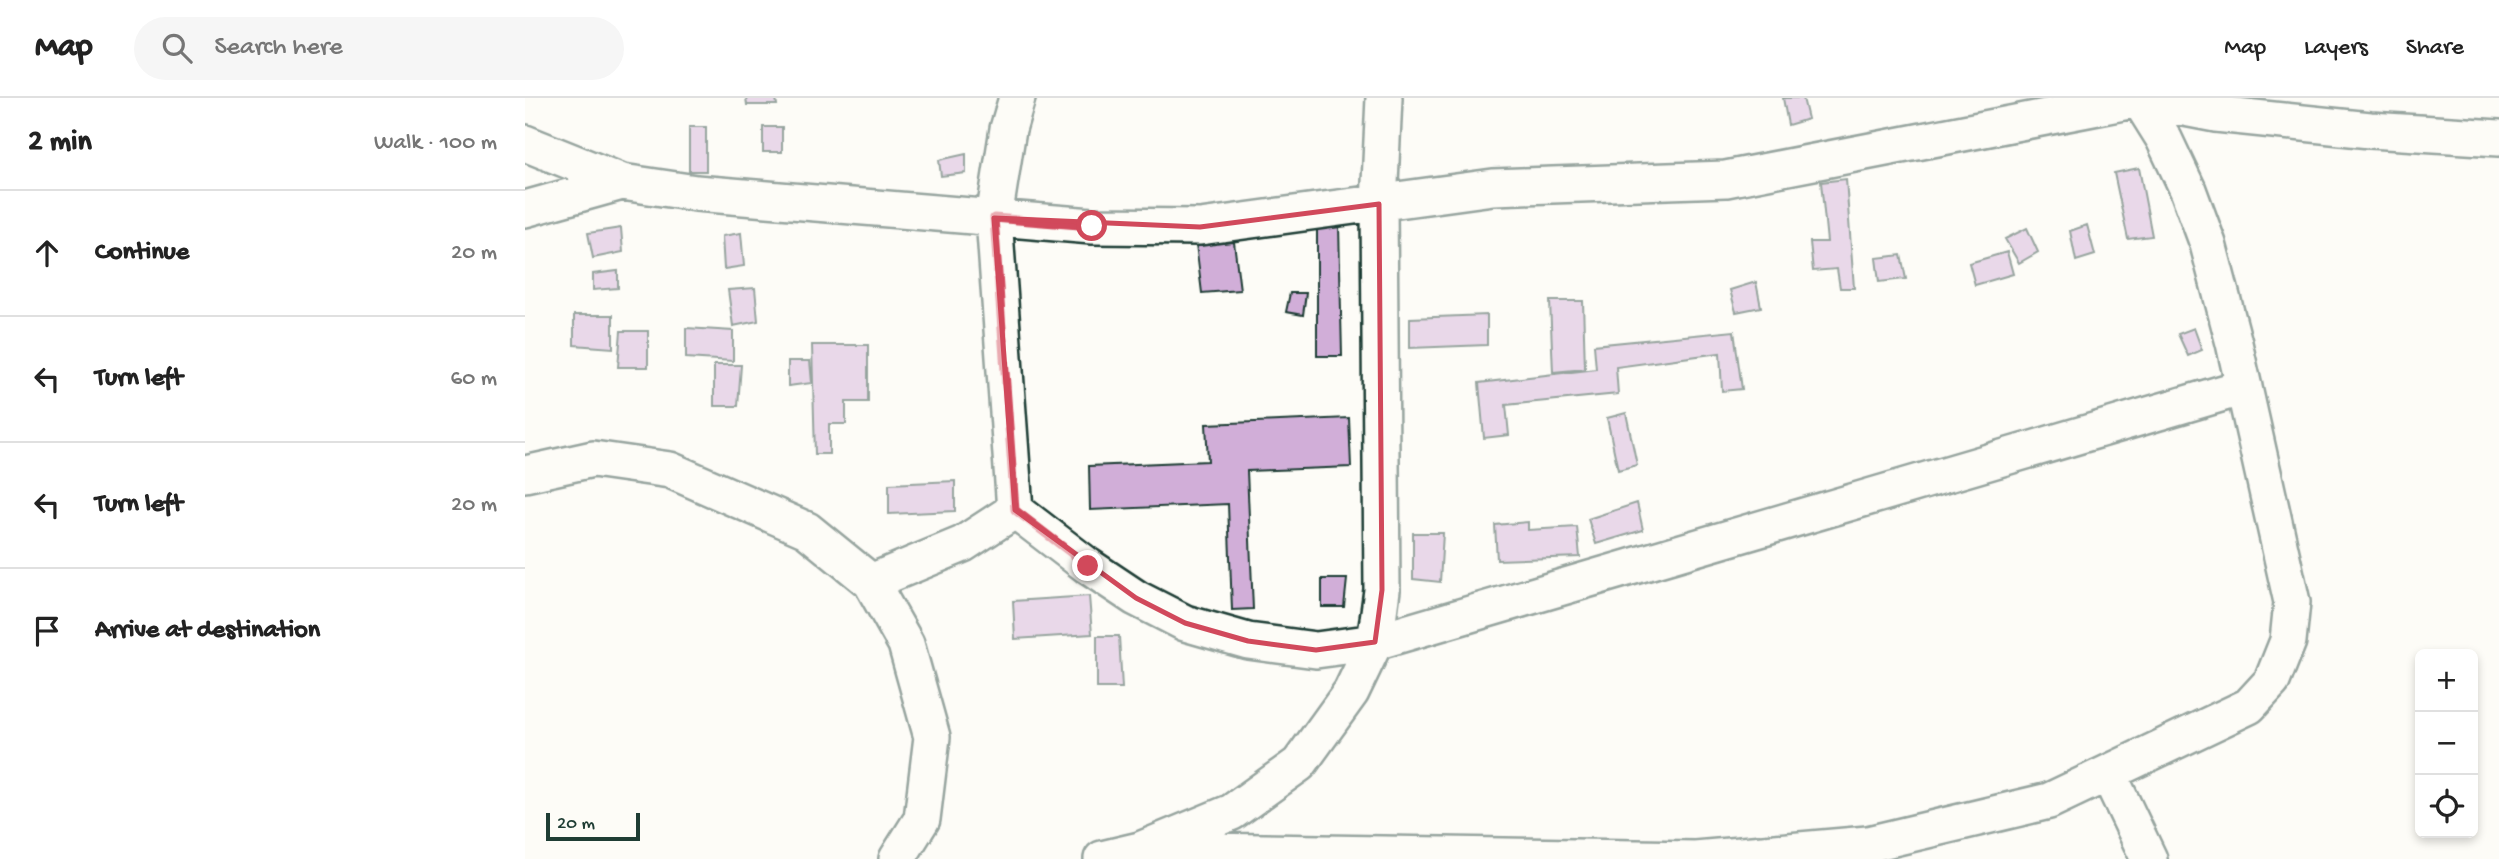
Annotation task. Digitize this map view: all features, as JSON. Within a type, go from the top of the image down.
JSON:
[{"type":"street","points":[[1017,98],[1007,129],[994,218],[1015,510],[1136,598],[1185,623],[1248,641],[1316,650],[1375,642],[2244,387]]},
{"type":"street","points":[[1102,859],[1140,850],[1232,812],[1299,764],[1351,692],[1375,642],[1382,590],[1379,204],[1384,98]]},
{"type":"street","points":[[1140,850],[1695,859],[1868,844],[2049,801],[2249,706],[2272,681],[2288,641],[2293,602],[2208,244],[2188,190],[2164,139],[2136,99]]},
{"type":"street","points":[[525,143],[622,182],[696,193],[1092,226],[1200,227],[1493,187],[1726,179],[2136,99],[2241,117],[2370,130],[2499,138]]},
{"type":"street","points":[[525,209],[622,182]]},
{"type":"street","points":[[525,474],[593,459],[670,470],[807,530],[871,582],[906,645],[932,737],[922,819],[897,859]]},
{"type":"street","points":[[871,582],[963,544],[1015,510]]},
{"type":"street","points":[[2108,773],[2150,859]]},
{"type":"highlighted area","points":[[1379,204],[1382,590],[1375,642],[1316,650],[1248,641],[1185,623],[1136,598],[1015,510],[994,218],[1200,227]]},
{"type":"building","points":[[746,98],[776,98],[777,105],[747,105]]},
{"type":"building","points":[[1783,98],[1803,98],[1808,119],[1788,125]]},
{"type":"building","points":[[689,127],[706,127],[706,171],[689,171]]},
{"type":"building","points":[[763,127],[782,127],[782,152],[763,152]]},
{"type":"building","points":[[966,154],[966,173],[941,176],[939,160]]},
{"type":"building","points":[[2139,168],[2152,236],[2128,239],[2114,173]]},
{"type":"building","points":[[1846,179],[1854,288],[1840,288],[1837,269],[1813,271],[1810,242],[1827,242],[1821,182]]},
{"type":"building","points":[[1317,225],[1339,225],[1342,356],[1317,356]]},
{"type":"building","points":[[2087,225],[2095,255],[2076,261],[2070,231]]},
{"type":"building","points":[[621,228],[623,252],[593,258],[588,233]]},
{"type":"building","points":[[2027,228],[2038,252],[2019,263],[2005,239]]},
{"type":"building","points":[[741,233],[744,266],[724,269],[722,236]]},
{"type":"building","points":[[1234,242],[1240,290],[1202,293],[1196,244]]},
{"type":"building","points":[[2007,252],[2013,274],[1975,285],[1969,263]]},
{"type":"building","points":[[1901,255],[1906,279],[1879,282],[1876,258]]},
{"type":"building","points":[[618,271],[618,288],[593,290],[593,274]]},
{"type":"building","points":[[1756,282],[1761,307],[1736,312],[1730,290]]},
{"type":"building","points":[[755,288],[758,321],[733,326],[728,290]]},
{"type":"building","points":[[1290,293],[1306,293],[1303,315],[1286,312]]},
{"type":"building","points":[[1550,301],[1583,301],[1585,369],[1553,372]]},
{"type":"building","points":[[574,315],[613,315],[613,348],[574,345]]},
{"type":"building","points":[[1487,315],[1487,345],[1410,348],[1410,318]]},
{"type":"building","points":[[686,328],[733,331],[733,361],[686,358]]},
{"type":"building","points":[[2194,328],[2202,350],[2188,356],[2178,334]]},
{"type":"building","points":[[621,331],[648,331],[648,367],[618,367]]},
{"type":"building","points":[[1734,331],[1742,389],[1722,391],[1720,353],[1616,367],[1618,394],[1506,405],[1509,435],[1484,438],[1479,383],[1596,369],[1594,345]]},
{"type":"building","points":[[812,345],[868,345],[868,402],[846,402],[846,424],[829,424],[829,454],[815,454]]},
{"type":"building","points":[[788,361],[810,361],[812,383],[788,386]]},
{"type":"building","points":[[714,365],[741,365],[738,406],[714,406]]},
{"type":"building","points":[[1626,413],[1637,465],[1618,470],[1607,418]]},
{"type":"building","points":[[1349,418],[1351,467],[1247,471],[1253,609],[1232,610],[1228,504],[1090,510],[1089,466],[1208,461],[1206,424]]},
{"type":"building","points":[[955,481],[955,511],[889,514],[889,484]]},
{"type":"building","points":[[1637,503],[1643,530],[1596,544],[1588,519]]},
{"type":"building","points":[[1528,522],[1528,530],[1577,527],[1580,557],[1497,560],[1495,525]]},
{"type":"building","points":[[1413,533],[1443,533],[1440,582],[1413,579]]},
{"type":"building","points":[[1322,579],[1347,579],[1344,607],[1322,607]]},
{"type":"building","points":[[1089,596],[1092,634],[1015,639],[1013,601]]},
{"type":"building","points":[[1097,636],[1119,636],[1122,688],[1097,688]]},
{"type":"route","points":[[1088,566],[1015,510],[994,218],[1092,226]]}]
